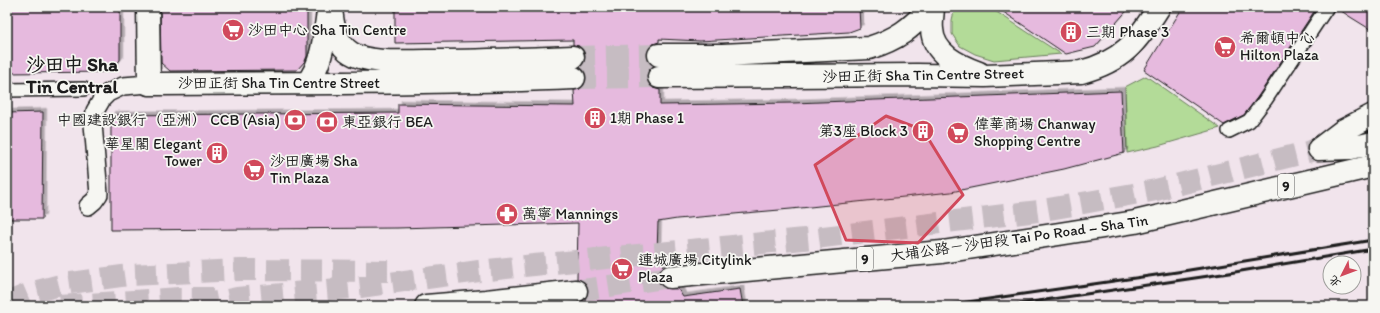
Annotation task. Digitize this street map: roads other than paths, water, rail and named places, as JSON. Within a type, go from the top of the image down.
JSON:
[{"type":"main road","points":[[148,7],[149,84]]},
{"type":"main road","points":[[307,83],[314,75],[320,58],[330,7]]},
{"type":"main road","name":"沙田正街 Sha Tin Centre Street","points":[[149,84],[513,80],[574,67],[504,60],[377,61],[362,58],[350,53],[339,41],[334,29],[330,7]]},
{"type":"main road","points":[[932,7],[931,28],[935,44],[946,57],[958,65],[986,76]]},
{"type":"main road","name":"沙田正街 Sha Tin Centre Street","points":[[659,55],[722,55],[869,48],[884,44],[900,36],[932,7]]},
{"type":"main road","name":"沙田正街 Sha Tin Centre Street","points":[[659,77],[918,75],[986,76],[1082,72],[1095,68],[1123,53],[1134,44],[1159,7]]},
{"type":"main road","points":[[1373,115],[1344,130],[1319,149],[1351,148],[1373,143]]},
{"type":"main road","name":"大埔公路－沙田段 Tai Po Road – Sha Tin","points":[[670,277],[942,252],[1135,222],[1373,166]]},
{"type":"main road","points":[[426,306],[476,304],[576,291]]},
{"type":"street","points":[[1229,131],[1248,121],[1266,99],[1327,7]]},
{"type":"street","name":"沙田正街 Sha Tin Centre Street","points":[[88,206],[99,194],[93,124],[95,111],[102,99],[108,93],[122,86],[149,84]]},
{"type":"street","points":[[7,90],[84,89]]},
{"type":"tunnel","points":[[573,57],[659,55]]},
{"type":"tunnel","points":[[574,78],[659,77]]},
{"type":"tunnel","points":[[196,306],[237,298],[360,287],[534,265],[815,238],[1038,211],[1156,190],[1319,149]]},
{"type":"tunnel","points":[[7,303],[33,292],[64,284],[128,275],[241,270],[394,271]]},
{"type":"tunnel","points":[[576,291],[670,277]]},
{"type":"tunnel","points":[[60,306],[179,298],[213,298]]},
{"type":"railway","points":[[940,306],[1177,272],[1373,240]]},
{"type":"railway","points":[[1004,306],[1229,273],[1373,249]]},
{"type":"place","name":"沙田中心 Sha Tin Centre","points":[[233,30]]},
{"type":"place","name":"三期 Phase 3","points":[[1071,32]]},
{"type":"place","name":"希爾頓中心 Hilton Plaza","points":[[1225,47]]},
{"type":"place","name":"1期 Phase 1","points":[[595,118]]},
{"type":"place","name":"中國建設銀行（亞洲） CCB (Asia)","points":[[295,120]]},
{"type":"place","name":"東亞銀行 BEA","points":[[327,122]]},
{"type":"place","name":"第3座 Block 3","points":[[923,131]]},
{"type":"place","name":"偉華商場 Chanway Shopping Centre","points":[[958,133]]},
{"type":"place","name":"華星閣 Elegant Tower","points":[[217,153]]},
{"type":"place","name":"沙田廣場 Sha Tin Plaza","points":[[254,170]]},
{"type":"place","name":"萬寧 Mannings","points":[[507,214]]},
{"type":"place","name":"連城廣場 Citylink Plaza","points":[[622,269]]},
{"type":"district","name":"沙田中 Sha Tin Central","points":[[72,75]]}]
